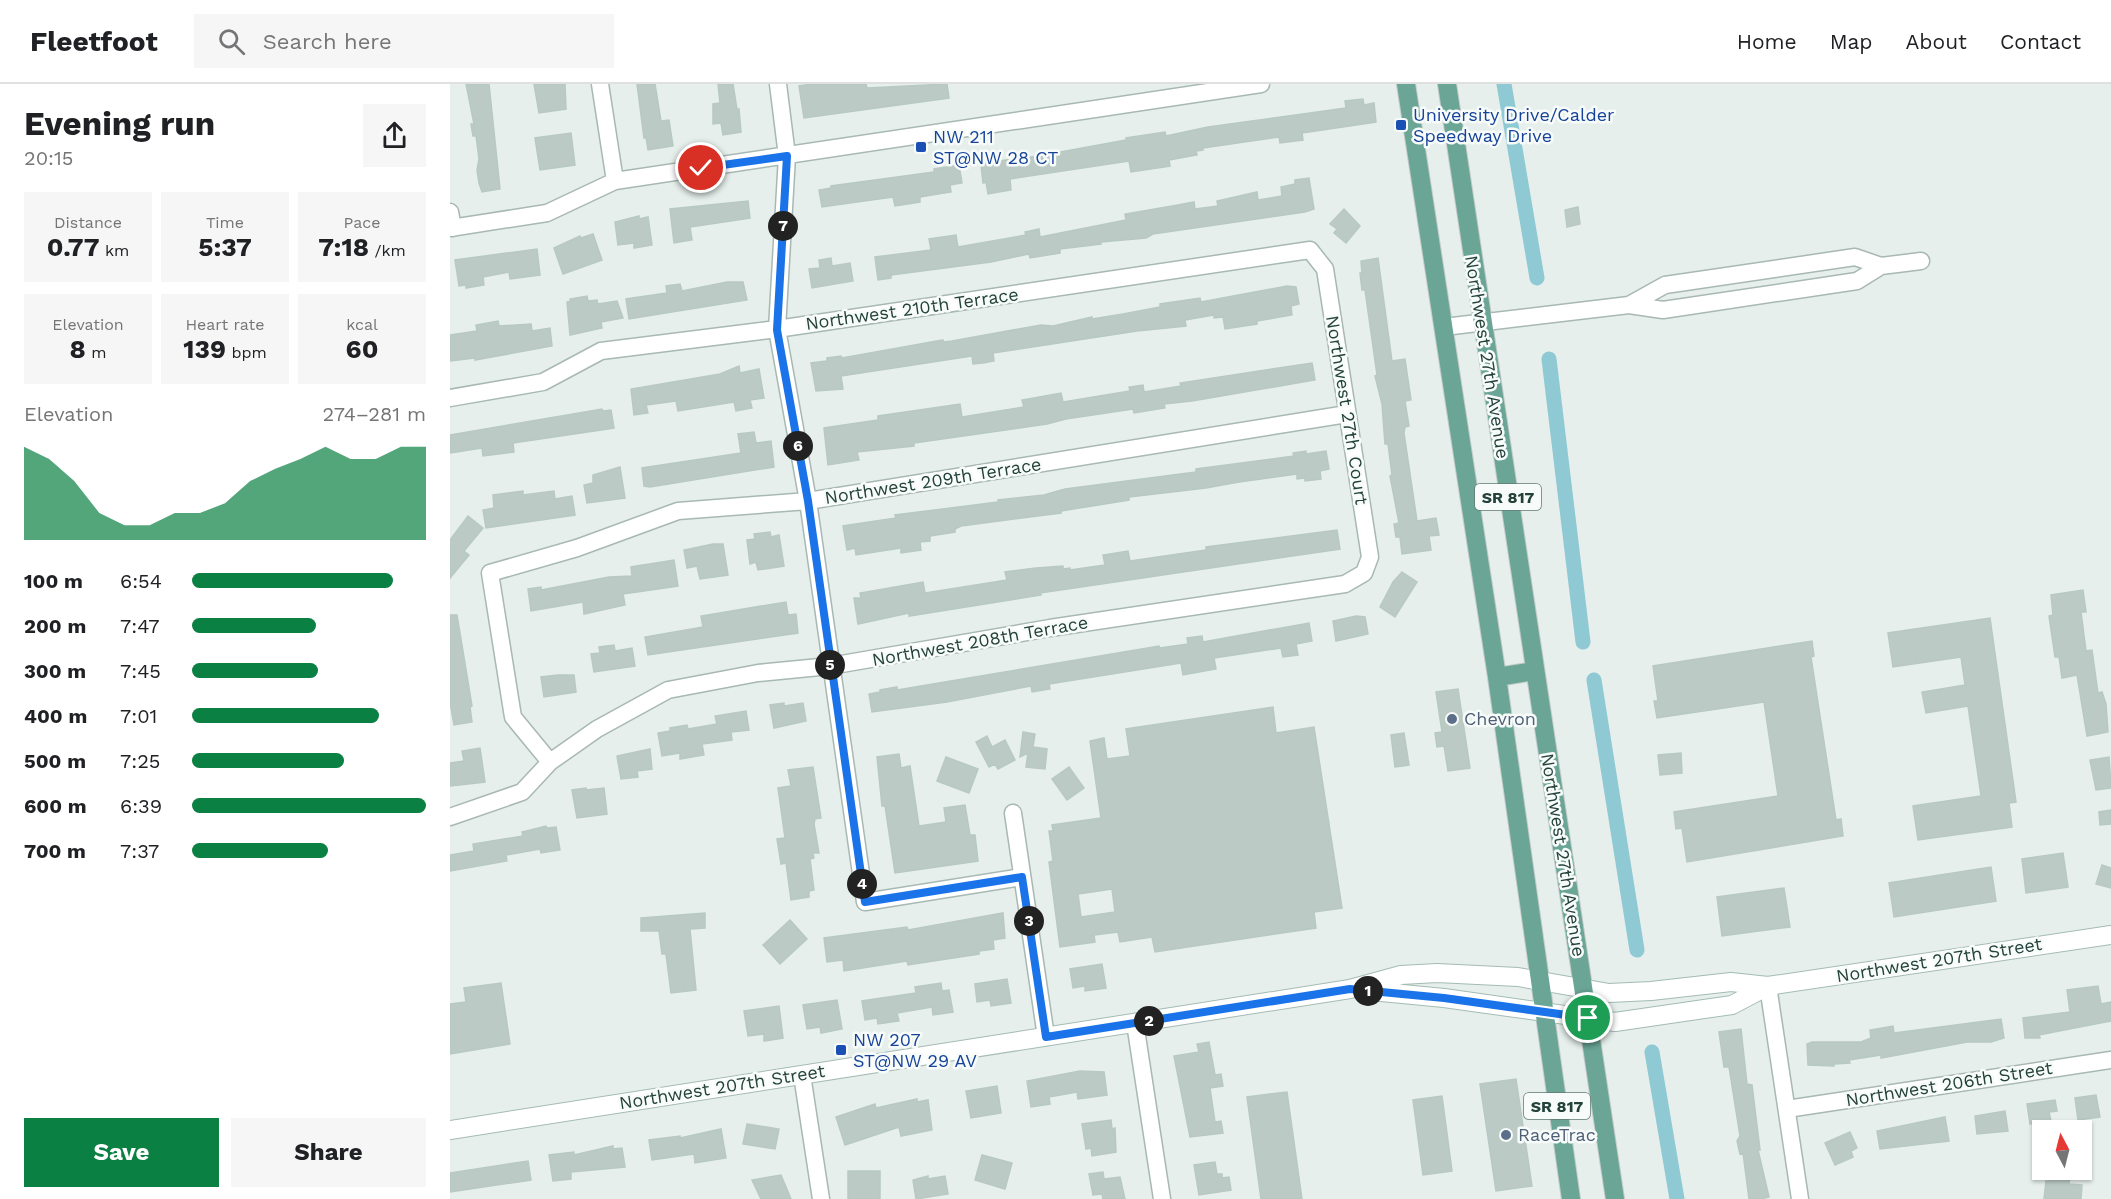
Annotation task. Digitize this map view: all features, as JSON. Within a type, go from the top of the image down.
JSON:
[{"type":"main road","name":"Northwest 27th Avenue","points":[[1406,84],[1497,677],[1571,1199]]},
{"type":"main road","name":"Northwest 27th Avenue","points":[[1447,84],[1481,322],[1615,1199]]},
{"type":"main road","points":[[1497,677],[1535,671]]},
{"type":"street","points":[[600,84],[615,181]]},
{"type":"street","points":[[778,84],[787,156],[777,330],[808,501],[865,902],[1022,877]]},
{"type":"street","points":[[451,223],[547,213],[615,181],[1261,84]]},
{"type":"street","name":"Northwest 210th Terrace","points":[[450,398],[543,382],[601,351],[777,330],[1310,250]]},
{"type":"street","name":"Northwest 27th Court","points":[[1310,250],[1325,269],[1370,557],[1364,573]]},
{"type":"street","points":[[1629,305],[1665,285],[1855,257],[1881,266]]},
{"type":"street","points":[[1444,327],[1629,305],[1663,310],[1857,281],[1881,266],[1921,261]]},
{"type":"street","name":"Northwest 209th Terrace","points":[[550,762],[513,717],[490,573],[577,548],[678,511],[808,501],[1347,414]]},
{"type":"street","name":"Northwest 208th Terrace","points":[[450,817],[522,792],[550,762],[597,729],[668,690],[758,673],[830,666],[1050,628],[1345,584],[1364,573]]},
{"type":"street","points":[[1012,813],[1046,1037]]},
{"type":"street","name":"Northwest 207th Street","points":[[450,1130],[1350,989],[1410,974],[1480,974],[1609,993],[1731,982],[1768,986],[2111,935]]},
{"type":"street","points":[[1768,986],[1800,1199]]},
{"type":"street","name":"Northwest 207th Street","points":[[1350,989],[1444,998],[1615,1022],[1732,1005],[1768,986]]},
{"type":"street","points":[[1135,1023],[1162,1199]]},
{"type":"street","name":"Northwest 206th Street","points":[[1786,1109],[2111,1060]]},
{"type":"street","points":[[802,1075],[821,1199]]},
{"type":"building","points":[[466,84],[489,84],[500,189],[482,192],[479,183],[476,136],[473,136],[471,124],[474,124]]},
{"type":"building","points":[[534,84],[565,84],[566,109],[539,113]]},
{"type":"building","points":[[637,84],[655,84],[661,121],[669,120],[673,146],[648,150],[646,137],[644,138]]},
{"type":"building","points":[[718,84],[733,84],[737,109],[739,109],[741,132],[723,135],[721,123],[713,124],[713,104],[720,103]]},
{"type":"building","points":[[866,84],[867,88],[947,84],[949,98],[804,118],[799,86]]},
{"type":"building","points":[[1363,99],[1364,105],[1374,103],[1376,122],[1302,133],[1303,140],[1280,143],[1279,137],[1203,148],[1203,150],[1196,151],[1197,155],[1169,160],[1170,166],[1131,172],[1129,161],[1010,179],[1011,190],[988,194],[986,182],[983,183],[981,165],[990,162],[1039,156],[1054,151],[1055,153],[1165,132],[1166,136],[1208,127],[1346,108],[1345,101]]},
{"type":"building","points":[[571,133],[575,165],[540,170],[535,138]]},
{"type":"building","points":[[959,165],[962,183],[950,185],[951,192],[920,197],[920,202],[895,206],[893,197],[822,207],[819,190],[831,188],[831,186],[934,172],[934,169]]},
{"type":"building","points":[[1309,178],[1314,209],[1305,212],[1153,234],[1146,238],[1101,242],[1101,244],[1060,249],[1060,253],[1030,258],[1029,254],[991,262],[891,275],[891,278],[878,280],[875,257],[931,250],[929,239],[956,235],[958,247],[1026,235],[1025,232],[1039,229],[1040,237],[1126,220],[1125,214],[1194,202],[1195,209],[1218,206],[1217,201],[1257,192],[1258,200],[1282,196],[1281,187],[1295,184],[1295,180]]},
{"type":"building","points":[[748,201],[750,218],[690,227],[692,240],[674,243],[670,209]]},
{"type":"building","points":[[1578,207],[1580,224],[1567,227],[1565,210]]},
{"type":"building","points":[[1344,209],[1360,226],[1346,243],[1334,233],[1337,229],[1330,224]]},
{"type":"building","points":[[639,216],[639,219],[648,217],[652,245],[634,248],[634,243],[618,245],[615,222]]},
{"type":"building","points":[[593,234],[602,260],[563,274],[554,248],[580,236],[581,238]]},
{"type":"building","points":[[537,249],[540,275],[510,279],[509,272],[483,277],[484,285],[466,288],[466,285],[459,286],[455,260]]},
{"type":"building","points":[[831,258],[832,266],[850,263],[853,281],[812,288],[809,269],[820,268],[819,260]]},
{"type":"building","points":[[1378,258],[1392,361],[1405,359],[1411,400],[1405,401],[1409,426],[1405,427],[1404,433],[1417,521],[1436,518],[1439,535],[1429,536],[1431,550],[1402,554],[1400,537],[1396,537],[1394,524],[1399,523],[1390,476],[1392,475],[1388,444],[1385,444],[1382,404],[1375,376],[1377,375],[1365,290],[1362,290],[1360,273],[1362,273],[1361,261]]},
{"type":"building","points":[[727,282],[743,282],[747,300],[629,319],[626,299],[667,293],[666,286],[680,284],[682,291]]},
{"type":"building","points":[[1287,286],[1296,287],[1299,304],[1291,306],[1292,315],[1257,321],[1257,324],[1225,329],[1223,317],[1214,318],[1214,315],[1185,320],[1186,326],[1137,331],[993,353],[994,361],[983,363],[973,364],[972,356],[841,376],[843,389],[816,391],[811,363],[827,361],[827,358],[841,356],[842,358],[1041,325],[1053,326],[1092,317],[1092,319],[1160,307],[1160,304],[1200,298],[1201,302]]},
{"type":"building","points":[[587,296],[588,301],[597,300],[598,304],[617,301],[623,318],[601,322],[602,328],[570,335],[567,302],[571,301],[570,299]]},
{"type":"building","points":[[498,321],[499,326],[531,324],[532,331],[550,328],[552,346],[475,360],[475,358],[450,361],[450,335],[477,331],[476,325]]},
{"type":"building","points":[[1312,363],[1315,380],[1164,404],[1165,408],[1134,413],[1133,409],[914,443],[914,446],[857,452],[859,460],[828,465],[824,428],[878,420],[878,416],[960,404],[962,417],[1024,407],[1022,400],[1061,393],[1063,402],[1130,391],[1129,387],[1143,385],[1144,392],[1181,386],[1180,383]]},
{"type":"building","points":[[739,366],[740,373],[759,369],[764,398],[750,400],[752,408],[736,411],[734,402],[678,411],[676,401],[646,405],[648,413],[634,415],[631,389],[720,374]]},
{"type":"building","points":[[602,409],[603,411],[611,410],[614,428],[513,443],[514,452],[483,456],[482,448],[450,453],[450,435]]},
{"type":"building","points":[[754,432],[756,443],[771,441],[774,467],[650,487],[644,486],[642,468],[741,453],[738,434]]},
{"type":"building","points":[[1306,451],[1306,454],[1326,451],[1329,469],[1320,471],[1321,479],[1305,481],[1305,478],[1297,479],[1297,474],[1129,497],[1129,500],[1061,511],[1061,513],[961,526],[955,529],[955,532],[930,536],[930,541],[920,542],[921,550],[901,553],[901,548],[856,555],[855,548],[847,550],[843,526],[896,518],[895,515],[1196,472],[1196,469],[1294,456],[1293,453]]},
{"type":"building","points":[[620,467],[625,498],[587,503],[584,485],[593,483],[593,475]]},
{"type":"building","points":[[523,491],[523,495],[554,491],[555,499],[572,496],[575,515],[486,528],[483,510],[494,508],[493,495]]},
{"type":"building","points":[[468,516],[483,528],[464,551],[469,555],[450,578],[450,540]]},
{"type":"building","points":[[1337,530],[1340,549],[1040,593],[1041,595],[909,616],[909,613],[858,624],[854,598],[861,598],[860,593],[923,582],[925,593],[1007,580],[1005,572],[1063,566],[1063,569],[1070,568],[1070,570],[1105,565],[1103,555],[1128,551],[1130,561],[1206,550],[1206,547]]},
{"type":"building","points":[[770,532],[771,537],[779,535],[784,566],[758,570],[756,562],[750,564],[747,540],[755,539],[754,534]]},
{"type":"building","points":[[723,544],[728,575],[700,579],[697,566],[687,568],[684,550]]},
{"type":"building","points":[[674,560],[678,586],[623,594],[625,605],[584,614],[583,602],[531,611],[528,589],[541,587],[541,590],[609,577],[632,576],[631,567]]},
{"type":"building","points":[[1402,572],[1417,582],[1395,617],[1380,607],[1393,582]]},
{"type":"building","points":[[2083,590],[2086,612],[2081,612],[2086,651],[2092,650],[2098,693],[2102,692],[2106,704],[2108,732],[2087,736],[2077,675],[2062,678],[2059,657],[2055,657],[2049,616],[2053,615],[2051,595]]},
{"type":"building","points":[[786,602],[788,615],[796,614],[798,633],[648,655],[645,637],[703,627],[701,616]]},
{"type":"building","points":[[450,615],[457,615],[472,706],[470,707],[472,722],[454,725],[450,702]]},
{"type":"building","points":[[1356,616],[1365,617],[1368,634],[1336,641],[1333,621]]},
{"type":"building","points":[[1990,618],[2016,802],[2009,803],[2012,827],[1918,840],[1913,806],[1981,796],[1968,706],[1926,713],[1922,692],[1965,685],[1961,657],[1893,667],[1888,633]]},
{"type":"building","points":[[1309,623],[1312,641],[1296,644],[1298,655],[1283,657],[1281,648],[1214,658],[1216,669],[1183,675],[1181,663],[1049,684],[1050,689],[1032,692],[1031,686],[947,702],[872,712],[869,694],[880,692],[880,690],[897,687],[897,690],[1159,646],[1160,648],[1188,644],[1187,638],[1202,636],[1203,642]]},
{"type":"building","points":[[1812,641],[1814,656],[1811,657],[1836,820],[1841,819],[1843,836],[1687,862],[1682,828],[1676,829],[1674,812],[1778,796],[1764,702],[1657,718],[1654,701],[1658,701],[1653,666]]},
{"type":"building","points":[[614,645],[615,651],[632,648],[635,666],[594,672],[591,654],[600,653],[599,647]]},
{"type":"building","points":[[574,675],[576,692],[544,697],[541,677]]},
{"type":"building","name":"Chevron","points":[[1458,689],[1470,768],[1448,771],[1444,746],[1437,747],[1435,733],[1442,732],[1436,692]]},
{"type":"building","points":[[784,703],[784,706],[803,703],[806,721],[774,728],[770,705]]},
{"type":"building","points":[[1273,707],[1276,733],[1314,727],[1342,908],[1314,912],[1316,928],[1155,952],[1152,937],[1120,942],[1118,932],[1094,935],[1095,942],[1060,947],[1049,862],[1053,861],[1049,831],[1053,831],[1052,825],[1101,818],[1090,741],[1104,738],[1107,759],[1130,756],[1126,729]],"holes":[[[1112,889],[1115,912],[1081,917],[1078,894]]]},
{"type":"building","points":[[746,711],[749,730],[731,732],[732,740],[702,744],[704,755],[680,759],[680,753],[662,756],[658,733],[687,725],[688,729],[717,724],[715,716]]},
{"type":"building","points":[[1023,732],[1035,734],[1033,747],[1047,749],[1045,769],[1026,767],[1028,753],[1020,757]]},
{"type":"building","points":[[1404,733],[1409,765],[1395,767],[1391,735]]},
{"type":"building","points":[[987,736],[992,747],[1005,740],[1015,760],[998,769],[995,764],[989,767],[976,742]]},
{"type":"building","points":[[480,748],[485,782],[450,786],[450,763],[464,761],[462,751]]},
{"type":"building","points":[[650,749],[652,769],[637,771],[638,777],[621,779],[617,756]]},
{"type":"building","points":[[1681,753],[1682,773],[1660,775],[1658,755]]},
{"type":"building","points":[[899,754],[901,768],[910,766],[919,826],[946,822],[944,808],[965,805],[970,835],[975,835],[978,861],[895,873],[885,806],[882,806],[877,757]]},
{"type":"building","points":[[946,757],[978,769],[969,793],[937,781]]},
{"type":"building","points":[[2109,757],[2111,788],[2096,790],[2090,760]]},
{"type":"building","points":[[813,767],[821,818],[815,819],[814,824],[819,853],[813,853],[814,858],[810,859],[814,890],[809,891],[809,897],[791,900],[786,863],[781,864],[777,839],[785,838],[778,788],[791,786],[788,770]]},
{"type":"building","points":[[1069,767],[1084,788],[1067,800],[1052,779]]},
{"type":"building","points":[[586,788],[586,790],[604,788],[607,814],[577,818],[572,790]]},
{"type":"building","points":[[2111,810],[2111,824],[2100,825],[2099,812]]},
{"type":"building","points":[[546,826],[547,828],[556,827],[560,850],[541,853],[540,849],[506,855],[507,861],[450,871],[450,855],[474,851],[473,844],[523,836],[522,832]]},
{"type":"building","points":[[2063,853],[2068,887],[2026,893],[2022,859]]},
{"type":"building","points":[[2102,865],[2111,868],[2111,888],[2096,884]]},
{"type":"building","points":[[1991,867],[1996,901],[1894,917],[1889,883]]},
{"type":"building","points":[[1784,888],[1790,927],[1722,936],[1717,897]]},
{"type":"building","points":[[705,913],[705,928],[690,929],[696,990],[671,993],[666,954],[662,954],[659,931],[641,931],[641,918]]},
{"type":"building","points":[[1003,913],[1005,938],[993,940],[994,949],[979,951],[979,954],[908,965],[907,961],[844,971],[843,960],[827,962],[824,938],[907,927],[908,930]]},
{"type":"building","points":[[790,920],[807,939],[780,964],[763,945]]},
{"type":"building","points":[[1102,964],[1106,988],[1085,991],[1085,986],[1073,988],[1070,969]]},
{"type":"building","points":[[1007,979],[1011,1003],[991,1006],[990,1000],[977,1002],[975,984]]},
{"type":"building","points":[[501,983],[510,1044],[450,1054],[450,1004],[466,1002],[464,988]]},
{"type":"building","points":[[941,983],[942,991],[949,990],[953,1012],[933,1015],[932,1007],[897,1013],[899,1021],[878,1024],[877,1018],[865,1020],[862,1001],[916,993],[915,987]]},
{"type":"building","points":[[2098,986],[2101,1004],[2111,1002],[2111,1021],[2039,1035],[2040,1038],[2025,1038],[2023,1018],[2070,1012],[2067,990]]},
{"type":"building","points":[[837,1000],[842,1029],[821,1033],[820,1027],[807,1029],[803,1005]]},
{"type":"building","points":[[779,1006],[783,1038],[764,1041],[764,1034],[748,1036],[744,1011]]},
{"type":"building","points":[[2001,1019],[2004,1038],[1991,1042],[1967,1042],[1881,1058],[1881,1055],[1849,1060],[1850,1063],[1834,1064],[1834,1066],[1808,1065],[1807,1044],[1812,1042],[1861,1042],[1871,1038],[1870,1030],[1893,1026],[1894,1033]]},
{"type":"building","points":[[1741,1029],[1747,1084],[1752,1085],[1760,1150],[1758,1150],[1769,1197],[1761,1199],[1749,1199],[1743,1153],[1740,1154],[1737,1141],[1740,1136],[1729,1067],[1724,1067],[1719,1032]]},
{"type":"building","points":[[1209,1042],[1215,1075],[1221,1074],[1223,1086],[1210,1088],[1215,1122],[1221,1121],[1223,1133],[1190,1137],[1174,1056],[1199,1052],[1197,1044]]},
{"type":"building","points":[[1080,1071],[1104,1072],[1107,1095],[1078,1099],[1077,1092],[1049,1097],[1050,1104],[1031,1107],[1027,1081]]},
{"type":"building","name":"RaceTrac","points":[[1516,1079],[1532,1186],[1496,1191],[1480,1084]]},
{"type":"building","points":[[997,1086],[1001,1113],[971,1118],[966,1091]]},
{"type":"building","points":[[1287,1092],[1302,1199],[1261,1199],[1247,1097]]},
{"type":"building","points":[[2096,1095],[2100,1117],[2078,1120],[2075,1098]]},
{"type":"building","points":[[1442,1096],[1452,1171],[1423,1175],[1413,1100]]},
{"type":"building","points":[[917,1099],[917,1102],[928,1100],[932,1130],[901,1136],[899,1127],[845,1145],[836,1117],[875,1104],[876,1108]]},
{"type":"building","points":[[2055,1100],[2057,1111],[2049,1112],[2051,1120],[2032,1120],[2030,1124],[2027,1104]]},
{"type":"building","points":[[2005,1111],[2008,1131],[1977,1134],[1975,1116]]},
{"type":"building","points":[[1945,1117],[1949,1141],[1880,1149],[1877,1131]]},
{"type":"building","points":[[1111,1120],[1112,1129],[1115,1128],[1116,1152],[1092,1156],[1091,1148],[1086,1149],[1082,1124]]},
{"type":"building","points":[[747,1124],[779,1129],[775,1149],[743,1144]]},
{"type":"building","points":[[721,1129],[726,1158],[695,1163],[694,1154],[652,1160],[649,1140],[680,1136],[680,1138]]},
{"type":"building","points":[[1850,1132],[1857,1148],[1851,1151],[1853,1157],[1835,1165],[1825,1143]]},
{"type":"building","points":[[613,1146],[613,1149],[622,1148],[625,1167],[571,1172],[571,1179],[553,1181],[549,1155],[574,1152],[574,1155]]},
{"type":"building","points":[[982,1155],[1012,1163],[1005,1189],[975,1180]]},
{"type":"building","points":[[528,1161],[531,1180],[450,1192],[450,1173]]},
{"type":"building","points":[[1215,1162],[1217,1174],[1222,1174],[1222,1178],[1229,1177],[1231,1190],[1199,1195],[1194,1165]]},
{"type":"building","points":[[848,1171],[880,1171],[880,1199],[848,1199]]},
{"type":"building","points":[[1103,1172],[1104,1179],[1120,1177],[1125,1199],[1103,1199],[1102,1194],[1093,1195],[1089,1174]]},
{"type":"building","points":[[781,1175],[791,1199],[761,1199],[752,1180]]},
{"type":"building","points":[[928,1176],[928,1179],[945,1176],[948,1194],[916,1199],[913,1180]]},
{"type":"building","points":[[2048,1180],[2069,1180],[2069,1184],[2082,1185],[2081,1199],[2044,1199],[2046,1181]]},
{"type":"waterway","points":[[1504,84],[1537,278]]},
{"type":"waterway","points":[[1549,359],[1583,642]]},
{"type":"waterway","points":[[1594,680],[1637,950]]},
{"type":"waterway","points":[[1652,1052],[1677,1199]]},
{"type":"place","name":"University Drive/Calder Speedway Drive","points":[[1401,125]]},
{"type":"place","name":"NW 211 ST@NW 28 CT","points":[[921,147]]},
{"type":"place","name":"Chevron","points":[[1452,719]]},
{"type":"place","name":"NW 207 ST@NW 29 AV","points":[[841,1050]]},
{"type":"place","name":"RaceTrac","points":[[1506,1135]]},
{"type":"route","points":[[701,168],[787,156],[777,330],[808,501],[865,902],[1022,877],[1046,1037],[1350,989],[1444,998],[1588,1018]]}]
